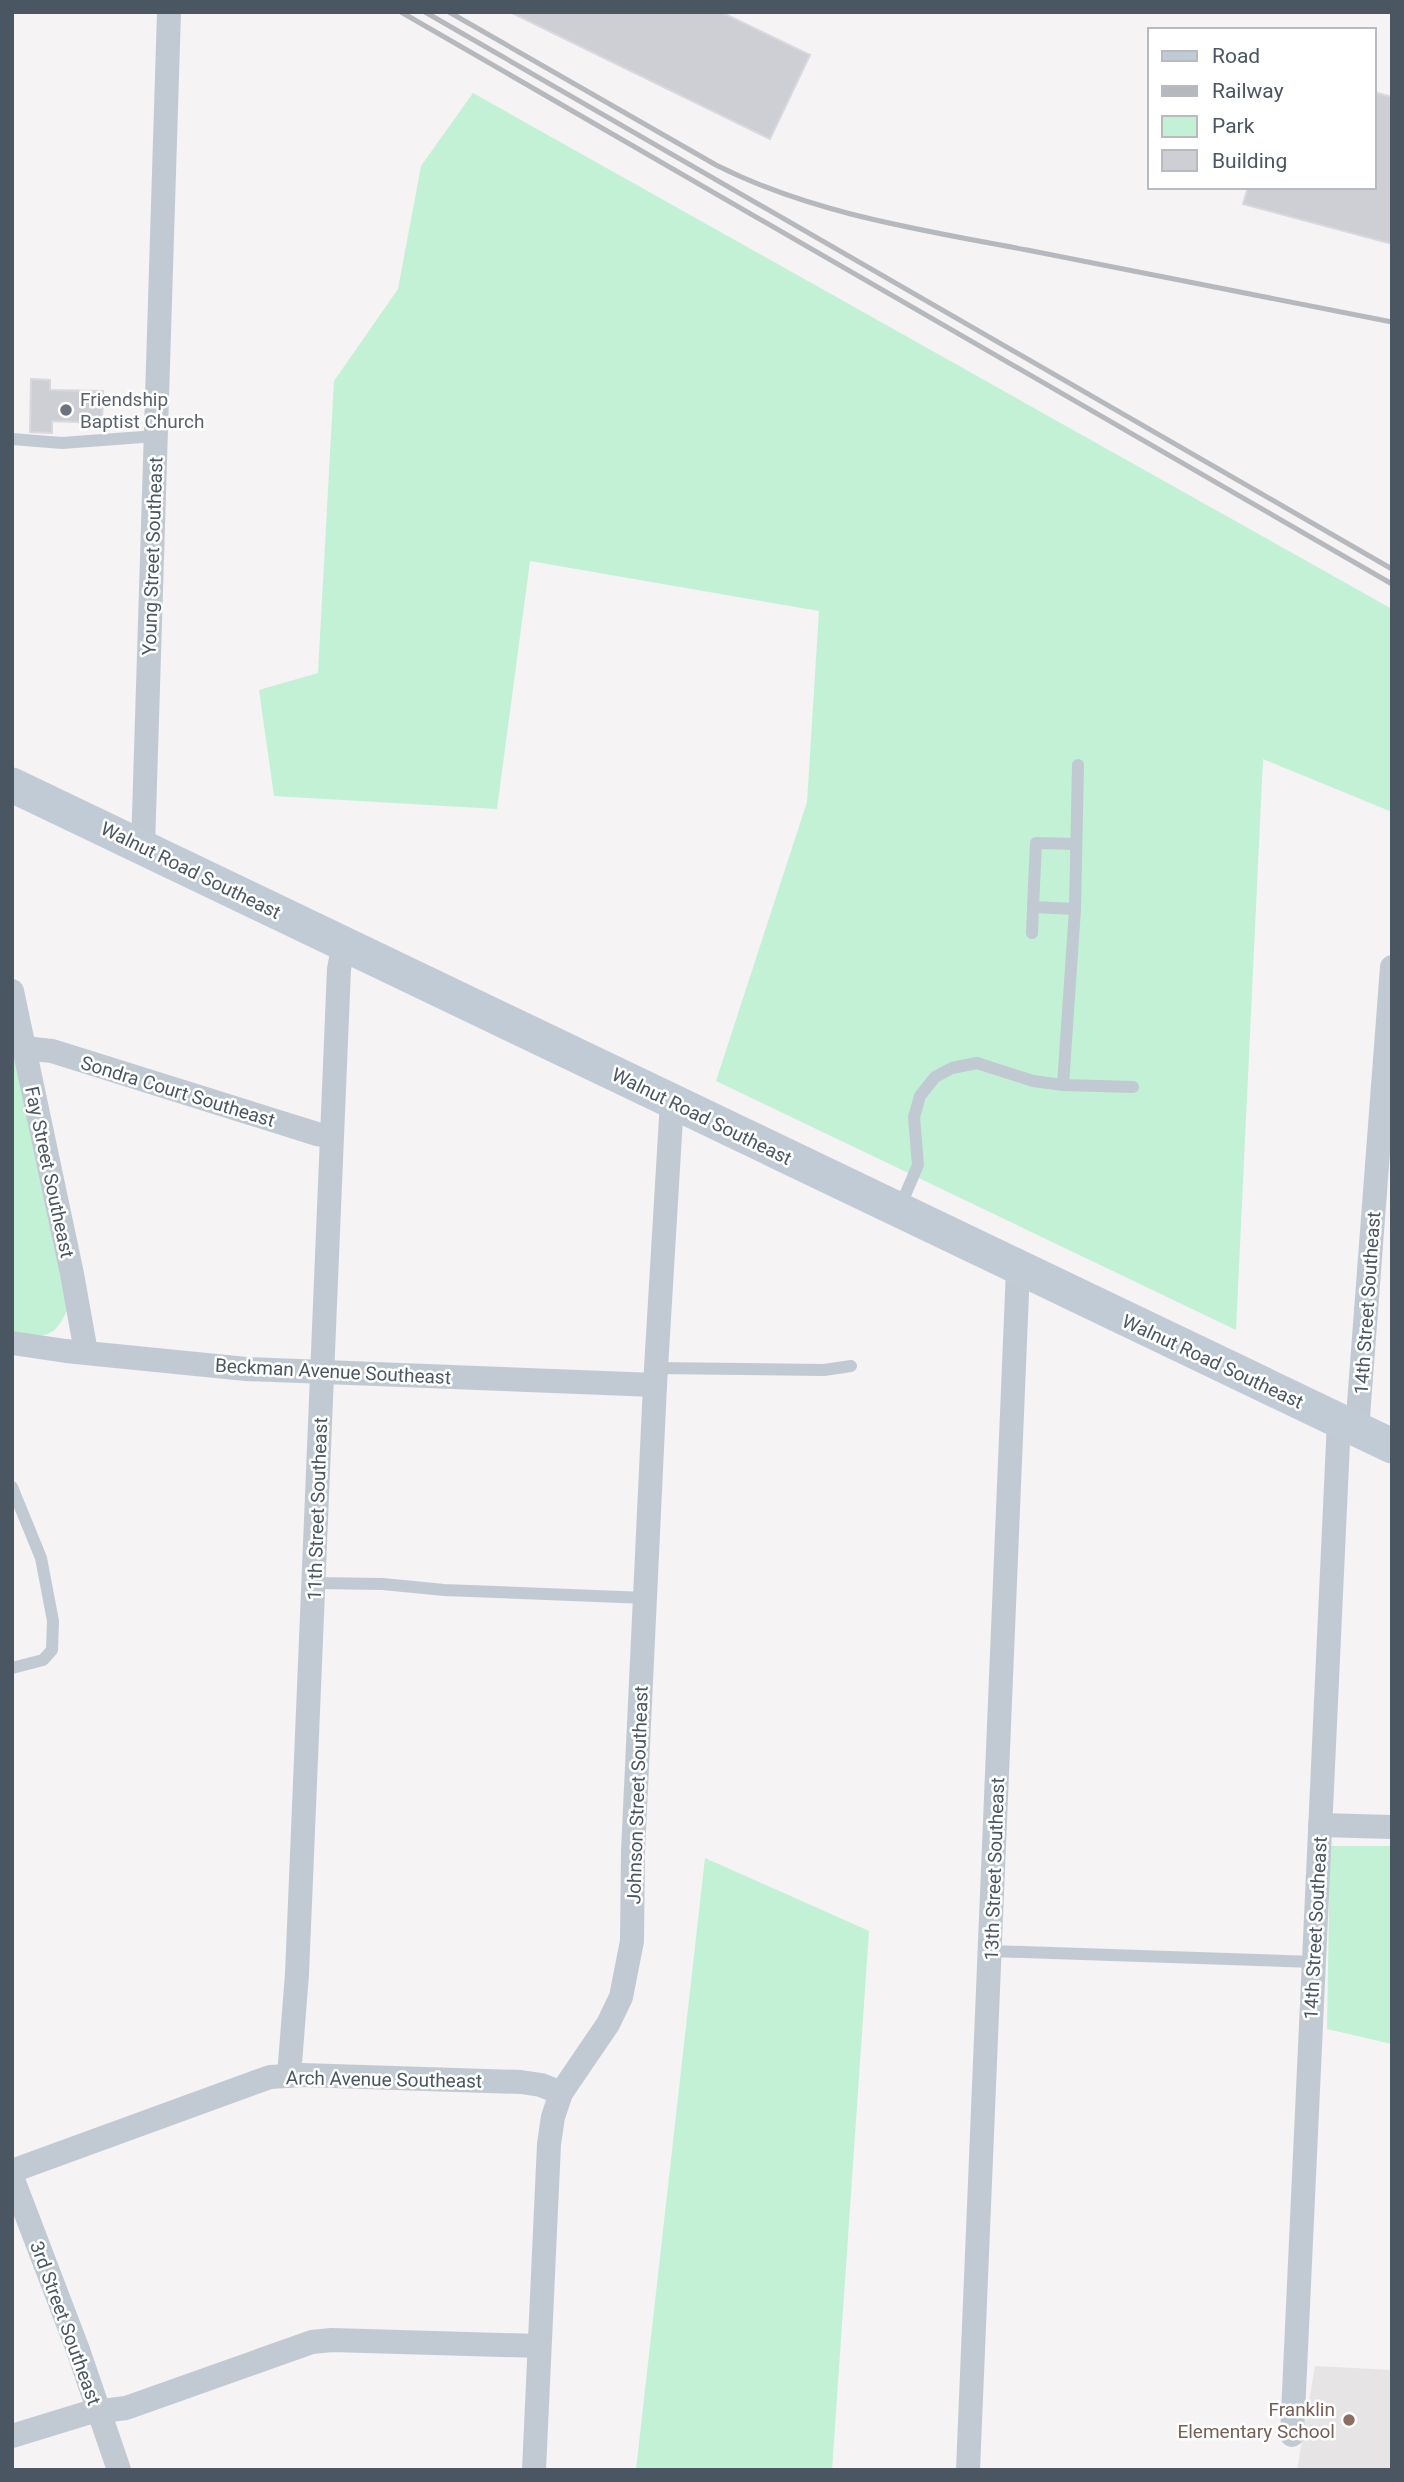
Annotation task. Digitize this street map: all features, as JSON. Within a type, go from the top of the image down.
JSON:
[{"type":"main road","name":"Walnut Road Southeast","points":[[12,785],[1392,1446]]},
{"type":"street","name":"Young Street Southeast","points":[[143,847],[169,12]]},
{"type":"street","name":"11th Street Southeast","points":[[289,2076],[298,1960],[339,969],[344,943]]},
{"type":"street","name":"14th Street Southeast","points":[[1292,2435],[1320,1825],[1348,1425],[1392,967]]},
{"type":"street","name":"Fay Street Southeast","points":[[12,991],[86,1352]]},
{"type":"street","name":"Sondra Court Southeast","points":[[24,1048],[52,1051],[317,1134],[332,1136]]},
{"type":"street","name":"Johnson Street Southeast","points":[[534,2470],[549,2144],[553,2117],[561,2093],[608,2024],[621,1997],[632,1941],[633,1851],[671,1101]]},
{"type":"street","name":"13th Street Southeast","points":[[968,2470],[1018,1269]]},
{"type":"street","name":"Beckman Avenue Southeast","points":[[12,1342],[246,1369],[656,1377]]},
{"type":"street","points":[[1320,1825],[1392,1827]]},
{"type":"street","name":"Arch Avenue Southeast","points":[[12,2171],[270,2077],[521,2082],[541,2085],[561,2093]]},
{"type":"street","name":"3rd Street Southeast","points":[[12,2177],[78,2350],[119,2470]]},
{"type":"street","points":[[12,2436],[64,2419],[126,2408],[312,2342],[332,2340],[539,2346]]},
{"type":"lane","points":[[12,439],[62,443],[156,436]]},
{"type":"lane","points":[[1063,1085],[1075,909],[1078,765]]},
{"type":"lane","points":[[1032,933],[1036,843],[1076,844]]},
{"type":"lane","points":[[1033,907],[1075,909]]},
{"type":"lane","points":[[898,1211],[918,1165],[914,1117],[920,1096],[935,1077],[952,1068],[977,1063],[1033,1081],[1063,1085],[1133,1087]]},
{"type":"lane","points":[[656,1377],[824,1370],[850,1366]]},
{"type":"lane","points":[[12,1487],[41,1558],[53,1620],[52,1650],[43,1660],[12,1668]]},
{"type":"lane","points":[[314,1583],[383,1584],[444,1590],[646,1598]]},
{"type":"lane","points":[[991,1951],[1314,1962]]},
{"type":"shaded area","name":"Franklin Elementary School","points":[[1315,2366],[1392,2370],[1392,2470],[1297,2470]]},
{"type":"green space","points":[[473,93],[1392,609],[1392,812],[1263,759],[1236,1330],[716,1081],[807,802],[819,611],[530,561],[497,809],[274,796],[259,690],[318,673],[334,381],[398,289],[421,166]]},
{"type":"green space","points":[[12,1032],[67,1310],[52,1332],[39,1335],[12,1331]]},
{"type":"green space","points":[[1330,1846],[1392,1846],[1392,2044],[1327,2029]]},
{"type":"green space","points":[[705,1858],[869,1931],[832,2470],[636,2470]]},
{"type":"building","points":[[510,12],[721,12],[810,55],[770,139]]},
{"type":"building","points":[[1376,93],[1392,97],[1392,244],[1243,204],[1247,189],[1376,189]]},
{"type":"building","name":"Friendship Baptist Church","points":[[31,379],[50,380],[50,390],[103,391],[102,423],[52,421],[52,433],[30,432]]},
{"type":"railway","points":[[401,12],[1392,584]]},
{"type":"railway","points":[[425,12],[1392,569]]},
{"type":"railway","points":[[449,12],[716,165],[791,196],[908,227],[1392,322]]},
{"type":"place","name":"Friendship Baptist Church","points":[[66,410]]},
{"type":"place","name":"Franklin Elementary School","points":[[1349,2420]]}]
